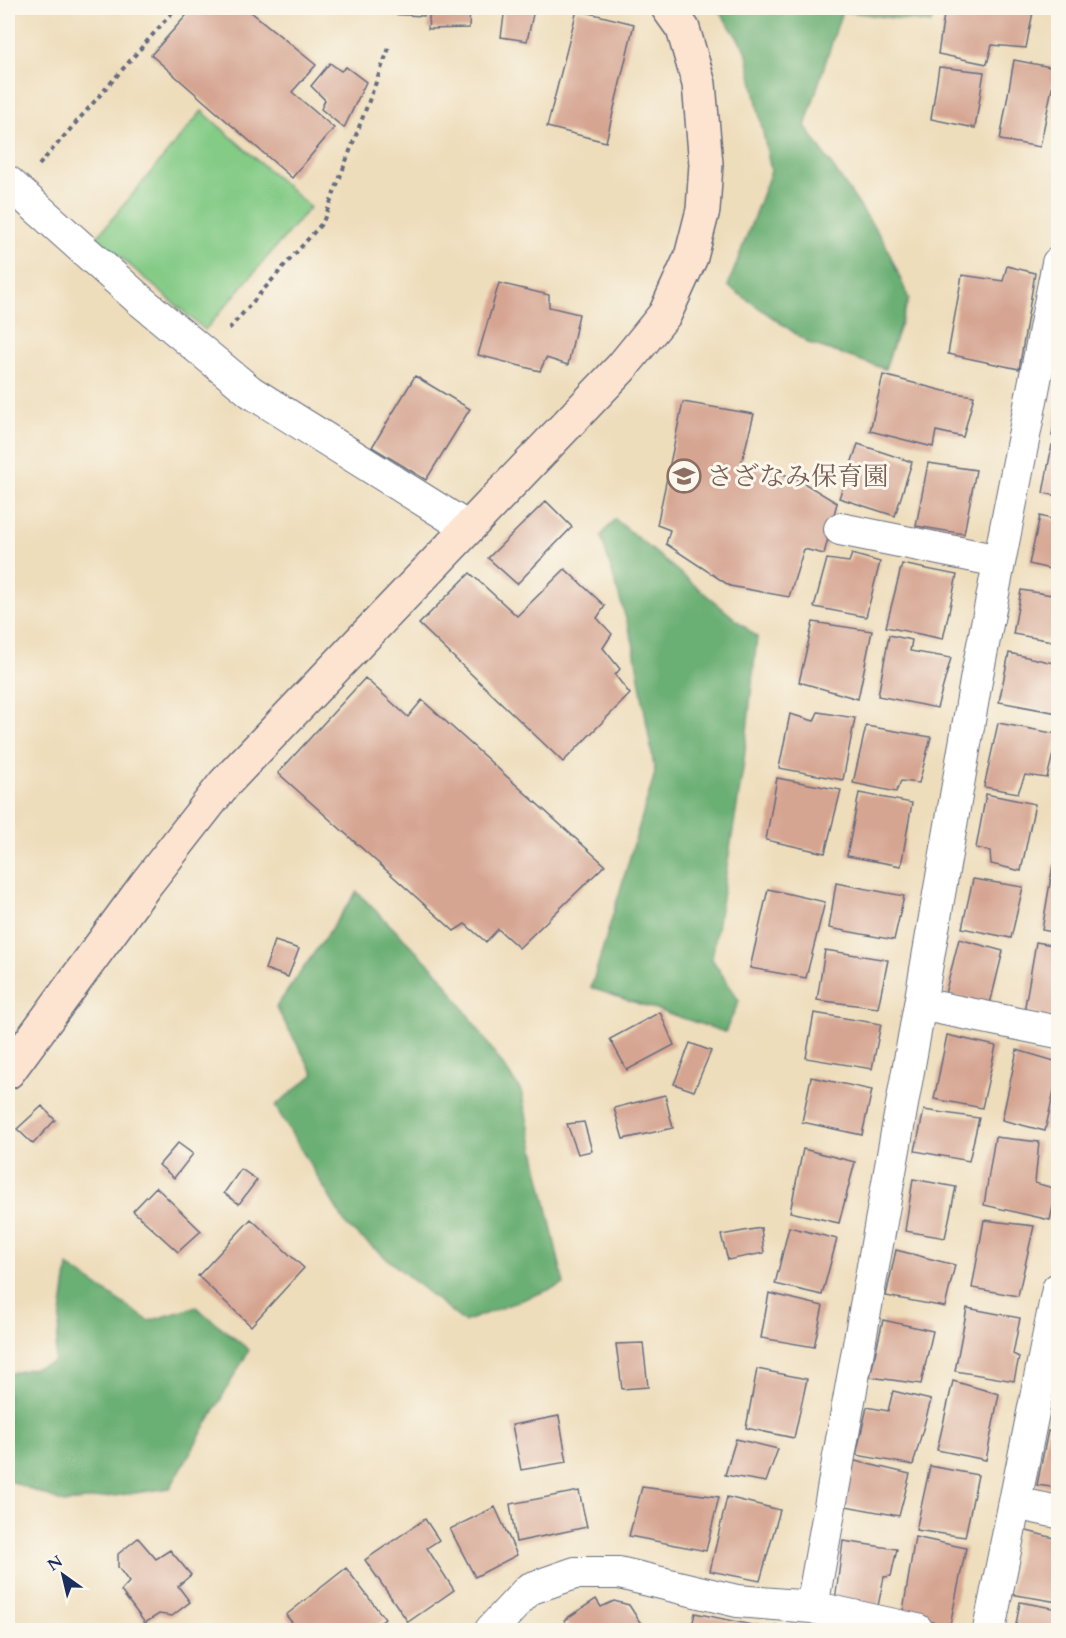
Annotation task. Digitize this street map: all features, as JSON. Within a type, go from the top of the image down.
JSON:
[{"type":"street","points":[[8,1072],[146,884],[224,784],[621,368],[665,314],[691,257],[703,210],[706,164],[699,84],[683,29],[668,8]]},
{"type":"street","points":[[12,186],[141,301],[250,392],[468,528]]},
{"type":"street","points":[[812,1607],[975,687],[999,561],[1051,338],[1059,262]]},
{"type":"street","points":[[840,529],[999,561]]},
{"type":"street","points":[[920,1004],[1059,1032]]},
{"type":"street","points":[[989,1630],[1059,1289]]},
{"type":"street","points":[[1015,1503],[1059,1512]]},
{"type":"street","points":[[491,1630],[529,1589],[575,1573],[619,1573],[737,1600],[812,1607],[917,1630]]},
{"type":"path","points":[[12,186],[176,8]]},
{"type":"path","points":[[206,355],[323,222],[389,48]]},
{"type":"green space","points":[[717,8],[936,8],[931,23],[842,11],[805,126],[885,243],[909,299],[885,369],[809,343],[728,286],[771,171],[746,50]]},
{"type":"green space","points":[[202,111],[310,207],[205,330],[97,237]]},
{"type":"green space","points":[[615,519],[757,637],[743,769],[712,959],[739,1001],[725,1032],[591,988],[655,773],[633,642],[601,536]]},
{"type":"green space","points":[[357,892],[440,975],[521,1091],[564,1284],[464,1322],[347,1226],[275,1106],[314,1074],[276,1007]]},
{"type":"green space","points":[[68,1266],[149,1321],[196,1307],[249,1350],[170,1488],[64,1503],[8,1480],[8,1374],[54,1363]]},
{"type":"building","points":[[193,8],[246,8],[316,65],[292,92],[334,128],[292,178],[151,55]]},
{"type":"building","points":[[387,8],[425,8],[424,16],[387,14]]},
{"type":"building","points":[[430,8],[470,8],[469,28],[428,29]]},
{"type":"building","points":[[505,8],[534,10],[527,41],[501,37]]},
{"type":"building","points":[[945,8],[999,8],[1033,12],[1026,48],[992,45],[987,64],[938,54]]},
{"type":"building","points":[[577,10],[634,24],[606,142],[547,127]]},
{"type":"building","points":[[1014,60],[1056,68],[1040,147],[1000,140]]},
{"type":"building","points":[[330,63],[341,71],[346,67],[366,82],[344,128],[321,109],[325,100],[311,86]]},
{"type":"building","points":[[939,67],[984,72],[975,128],[931,119]]},
{"type":"building","points":[[1007,266],[1035,273],[1019,369],[948,354],[962,275],[1003,281]]},
{"type":"building","points":[[499,283],[549,295],[549,307],[579,314],[568,365],[546,358],[540,371],[478,355]]},
{"type":"building","points":[[883,375],[944,391],[974,396],[963,437],[936,431],[933,447],[870,431]]},
{"type":"building","points":[[415,376],[470,409],[426,480],[372,447]]},
{"type":"building","points":[[683,402],[754,414],[741,465],[794,477],[837,503],[824,554],[804,549],[789,597],[730,586],[666,544],[670,530],[657,525]]},
{"type":"building","points":[[1058,406],[1058,437],[1052,436]]},
{"type":"building","points":[[858,444],[912,462],[895,516],[839,498]]},
{"type":"building","points":[[1052,445],[1058,446],[1058,496],[1043,493]]},
{"type":"building","points":[[928,463],[976,470],[964,534],[916,526]]},
{"type":"building","points":[[546,501],[572,527],[517,584],[488,558]]},
{"type":"building","points":[[1040,516],[1058,521],[1058,571],[1029,564]]},
{"type":"building","points":[[852,554],[880,562],[866,617],[814,607],[827,559],[849,562]]},
{"type":"building","points":[[902,564],[957,575],[943,639],[886,627]]},
{"type":"building","points":[[565,569],[605,606],[597,618],[612,634],[603,648],[620,669],[615,675],[630,694],[563,762],[419,624],[470,573],[517,616]]},
{"type":"building","points":[[1021,590],[1058,596],[1058,642],[1013,634]]},
{"type":"building","points":[[813,622],[872,631],[858,699],[799,682]]},
{"type":"building","points":[[889,635],[912,640],[910,651],[951,658],[937,708],[878,696]]},
{"type":"building","points":[[1009,653],[1058,664],[1058,713],[999,702]]},
{"type":"building","points":[[365,678],[408,717],[422,700],[605,865],[519,948],[498,929],[486,942],[465,924],[454,931],[278,773]]},
{"type":"building","points":[[818,712],[855,718],[843,780],[779,768],[790,714],[814,721]]},
{"type":"building","points":[[998,723],[1058,734],[1047,778],[1025,775],[1018,793],[984,787]]},
{"type":"building","points":[[866,726],[931,737],[919,783],[901,781],[896,792],[853,783]]},
{"type":"building","points":[[777,778],[841,790],[825,853],[766,840]]},
{"type":"building","points":[[859,793],[912,803],[901,866],[847,856]]},
{"type":"building","points":[[986,794],[1035,804],[1021,871],[991,864],[990,851],[976,848]]},
{"type":"building","points":[[1053,865],[1058,866],[1058,933],[1042,930]]},
{"type":"building","points":[[973,879],[1023,887],[1011,938],[962,928]]},
{"type":"building","points":[[836,883],[904,896],[894,940],[829,928]]},
{"type":"building","points":[[768,889],[825,902],[806,978],[750,968]]},
{"type":"building","points":[[959,939],[1003,951],[990,1004],[945,994]]},
{"type":"building","points":[[275,941],[299,949],[288,977],[265,969]]},
{"type":"building","points":[[1036,942],[1058,946],[1058,1019],[1024,1012]]},
{"type":"building","points":[[825,950],[888,960],[878,1008],[817,1000]]},
{"type":"building","points":[[660,1012],[674,1045],[627,1070],[610,1039]]},
{"type":"building","points":[[814,1013],[881,1024],[872,1069],[806,1058]]},
{"type":"building","points":[[947,1035],[996,1046],[982,1108],[934,1099]]},
{"type":"building","points":[[690,1043],[711,1051],[694,1091],[674,1084]]},
{"type":"building","points":[[1017,1050],[1058,1062],[1058,1073],[1045,1131],[1002,1120]]},
{"type":"building","points":[[811,1077],[872,1090],[862,1135],[802,1122]]},
{"type":"building","points":[[665,1095],[673,1128],[623,1139],[614,1108]]},
{"type":"building","points":[[42,1106],[55,1120],[33,1144],[17,1129]]},
{"type":"building","points":[[924,1110],[979,1118],[969,1161],[915,1151]]},
{"type":"building","points":[[584,1122],[592,1151],[578,1154],[567,1124]]},
{"type":"building","points":[[995,1137],[1039,1142],[1035,1183],[1057,1189],[1050,1220],[984,1205]]},
{"type":"building","points":[[178,1143],[193,1154],[174,1178],[159,1165]]},
{"type":"building","points":[[803,1149],[855,1162],[839,1223],[790,1212]]},
{"type":"building","points":[[241,1169],[257,1180],[239,1204],[224,1193]]},
{"type":"building","points":[[913,1179],[956,1187],[945,1238],[905,1231]]},
{"type":"building","points":[[156,1187],[201,1231],[178,1252],[133,1211]]},
{"type":"building","points":[[251,1219],[304,1268],[251,1326],[198,1276]]},
{"type":"building","points":[[984,1220],[1034,1226],[1018,1296],[972,1288]]},
{"type":"building","points":[[789,1227],[837,1239],[822,1295],[775,1284]]},
{"type":"building","points":[[761,1228],[764,1253],[728,1260],[721,1235]]},
{"type":"building","points":[[896,1250],[955,1265],[945,1307],[886,1296]]},
{"type":"building","points":[[769,1293],[823,1306],[814,1347],[761,1338]]},
{"type":"building","points":[[967,1308],[1020,1318],[1013,1354],[1019,1357],[1014,1381],[955,1371]]},
{"type":"building","points":[[883,1320],[933,1331],[921,1384],[870,1377]]},
{"type":"building","points":[[643,1343],[648,1387],[622,1389],[616,1344]]},
{"type":"building","points":[[757,1369],[807,1379],[794,1438],[746,1428]]},
{"type":"building","points":[[1058,1369],[1058,1401],[1051,1400]]},
{"type":"building","points":[[953,1381],[999,1394],[986,1460],[937,1450]]},
{"type":"building","points":[[893,1391],[931,1400],[913,1465],[856,1455],[867,1407],[888,1411]]},
{"type":"building","points":[[559,1416],[567,1462],[521,1470],[512,1425]]},
{"type":"building","points":[[1048,1431],[1058,1432],[1058,1488],[1037,1485]]},
{"type":"building","points":[[736,1439],[778,1449],[766,1482],[725,1475]]},
{"type":"building","points":[[851,1460],[910,1474],[899,1516],[840,1505]]},
{"type":"building","points":[[930,1466],[978,1475],[965,1537],[916,1530]]},
{"type":"building","points":[[642,1487],[719,1497],[706,1551],[629,1536]]},
{"type":"building","points":[[579,1491],[587,1527],[516,1542],[510,1504]]},
{"type":"building","points":[[727,1497],[780,1510],[760,1581],[710,1571]]},
{"type":"building","points":[[495,1507],[517,1555],[475,1577],[450,1529]]},
{"type":"building","points":[[425,1519],[439,1540],[427,1548],[454,1590],[408,1622],[365,1560]]},
{"type":"building","points":[[1023,1530],[1058,1539],[1058,1602],[1010,1594]]},
{"type":"building","points":[[915,1537],[966,1548],[950,1625],[902,1617]]},
{"type":"building","points":[[138,1538],[156,1559],[170,1550],[191,1575],[178,1586],[190,1602],[172,1616],[159,1614],[145,1623],[121,1591],[129,1582],[118,1567],[118,1554]]},
{"type":"building","points":[[843,1541],[897,1549],[891,1576],[884,1577],[878,1606],[835,1601]]},
{"type":"building","points":[[346,1568],[385,1619],[370,1630],[298,1630],[286,1615]]},
{"type":"building","points":[[596,1599],[601,1607],[614,1601],[629,1605],[645,1630],[570,1630],[564,1620]]},
{"type":"building","points":[[1020,1602],[1058,1609],[1058,1630],[1015,1630]]},
{"type":"building","points":[[695,1613],[766,1628],[765,1630],[691,1630]]},
{"type":"building","points":[[775,1625],[793,1630],[774,1630]]},
{"type":"place","name":"さざなみ保育園","points":[[684,476]]}]
